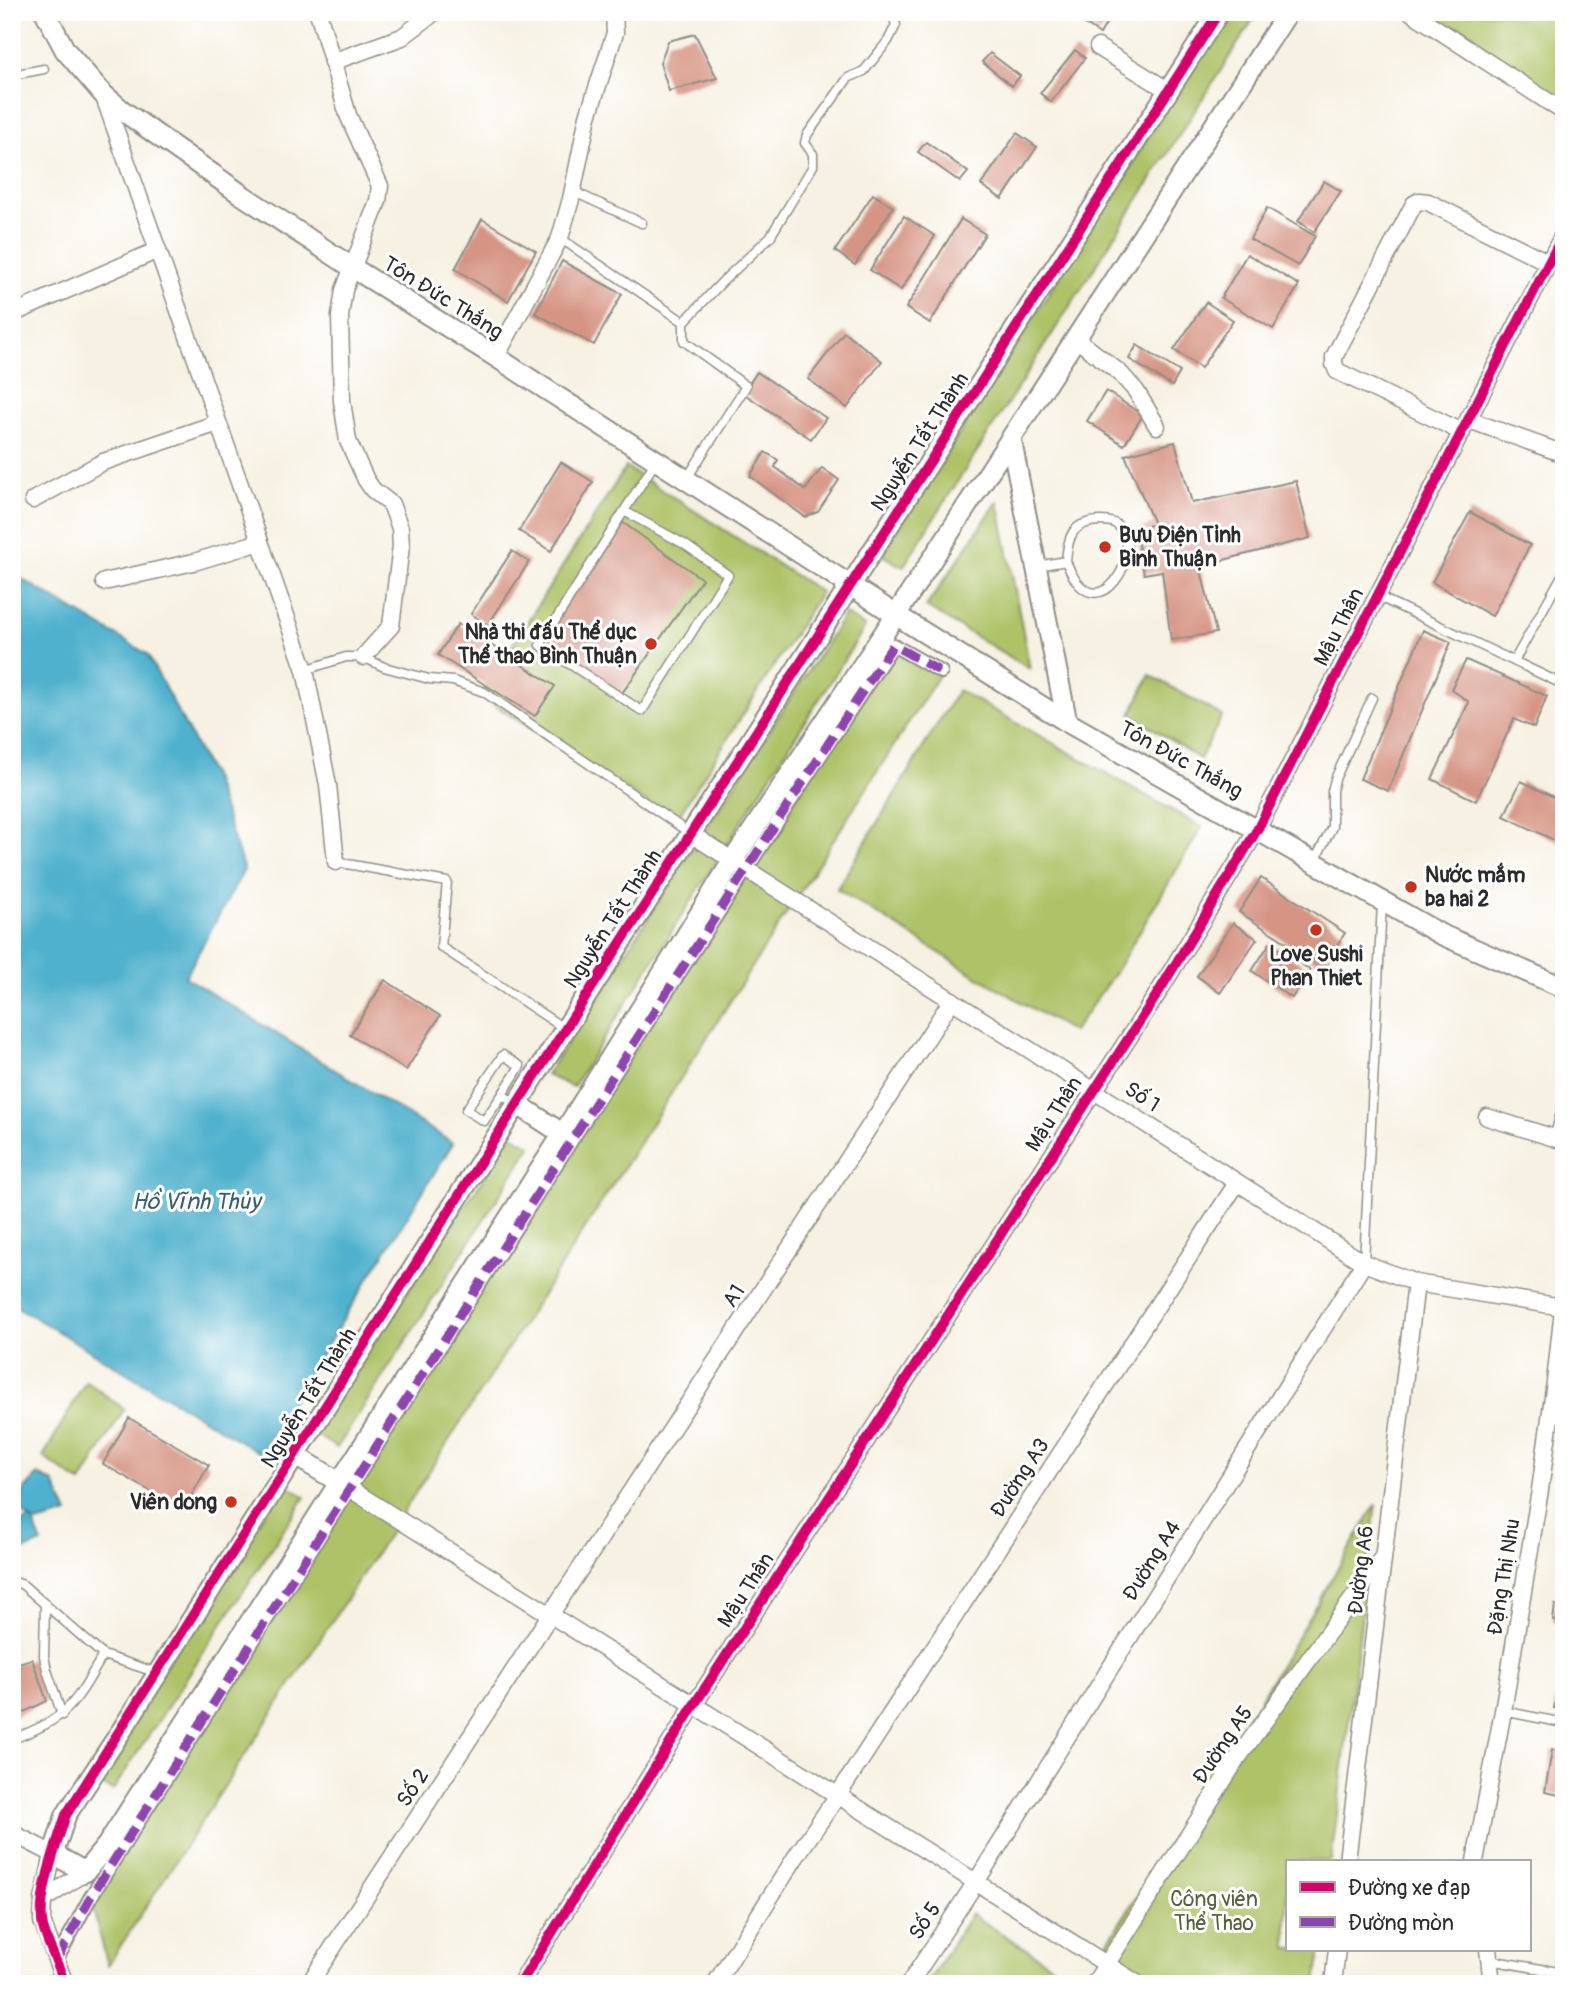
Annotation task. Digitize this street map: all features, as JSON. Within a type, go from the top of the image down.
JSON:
[{"type":"street","name":"Tôn Đức Thắng","points":[[46,12],[65,50],[103,94],[123,111],[353,268],[896,615],[1066,722],[1382,903],[1440,934],[1561,980]]},
{"type":"street","points":[[318,12],[348,115],[380,186],[378,201],[344,290],[340,316],[340,373],[345,428],[352,452],[366,480],[391,504],[400,528],[401,546],[391,626],[363,657]]},
{"type":"street","points":[[332,62],[402,37],[435,12]]},
{"type":"street","points":[[496,357],[560,238],[588,116],[615,33],[614,12]]},
{"type":"street","name":"Nguyễn Tất Thành","points":[[53,1854],[66,1815],[296,1456],[509,1100],[565,1029],[1219,12]]},
{"type":"street","points":[[43,1899],[85,1872],[107,1845],[344,1486],[896,615],[1288,12]]},
{"type":"street","points":[[1411,12],[1564,113]]},
{"type":"street","points":[[1098,47],[1169,91]]},
{"type":"street","points":[[103,94],[305,670],[327,785],[336,862]]},
{"type":"street","points":[[1549,262],[1428,202],[1419,201],[1414,204],[1334,357],[1334,364],[1338,371],[1466,426],[1564,454]]},
{"type":"street","name":"Mậu Thân","points":[[520,1984],[694,1705],[1158,993],[1257,830],[1564,233]]},
{"type":"street","points":[[12,314],[158,250]]},
{"type":"street","points":[[1075,338],[1120,373],[1136,391],[1157,426]]},
{"type":"street","points":[[33,499],[103,462],[218,423]]},
{"type":"street","points":[[1011,439],[1066,722]]},
{"type":"street","points":[[104,582],[194,562],[260,541]]},
{"type":"street","points":[[57,1959],[90,1898],[563,1134],[739,864],[893,645],[942,672]]},
{"type":"street","name":"Số 1","points":[[691,834],[1364,1263],[1416,1283],[1563,1303]]},
{"type":"street","name":"A1","points":[[551,1615],[951,1000]]},
{"type":"street","points":[[509,1100],[563,1134]]},
{"type":"street","points":[[1487,1117],[1559,1139]]},
{"type":"street","name":"Đường A3","points":[[715,1984],[797,1854],[1237,1183]]},
{"type":"street","name":"Đường A4","points":[[975,1882],[1364,1263]]},
{"type":"street","name":"Đường A6","points":[[1347,1860],[1416,1283]]},
{"type":"street","name":"Đặng Thị Nhu","points":[[1475,1860],[1503,1711],[1552,1409],[1563,1303]]},
{"type":"street","points":[[296,1456],[1138,1984]]},
{"type":"street","name":"Đường A5","points":[[1094,1984],[1237,1759],[1384,1556]]},
{"type":"street","name":"Số 2","points":[[310,1984],[551,1615]]},
{"type":"street","points":[[12,1833],[85,1872]]},
{"type":"street","points":[[53,1854],[43,1899],[44,1929],[65,1984]]},
{"type":"street","name":"Số 5","points":[[909,1984],[975,1882]]},
{"type":"street","points":[[1333,1984],[1337,1951]]},
{"type":"street","points":[[1488,1954],[1492,1984]]},
{"type":"lane","points":[[686,479],[746,386],[684,341],[684,322],[770,237],[813,166],[813,153],[805,143],[807,135],[848,78],[864,71],[888,41],[896,25],[892,12]]},
{"type":"lane","points":[[12,75],[44,69]]},
{"type":"lane","points":[[572,191],[642,223]]},
{"type":"lane","points":[[560,238],[684,322]]},
{"type":"lane","points":[[624,511],[684,544],[728,575],[642,710],[540,645],[624,511],[656,460]]},
{"type":"lane","points":[[1110,521],[1118,525],[1123,533],[1125,559],[1120,577],[1109,589],[1100,592],[1081,585],[1070,572],[1066,561],[1070,537],[1076,526],[1110,521]]},
{"type":"lane","points":[[1036,566],[1066,561]]},
{"type":"lane","points":[[1514,661],[1561,573],[1564,572]]},
{"type":"lane","points":[[1377,596],[1564,685]]},
{"type":"lane","points":[[305,670],[346,657],[363,657],[384,667],[453,681],[484,692],[691,834]]},
{"type":"lane","points":[[1314,862],[1332,827],[1332,791],[1335,779],[1372,698]]},
{"type":"lane","points":[[336,862],[447,882],[441,947],[565,1029]]},
{"type":"lane","points":[[1364,1263],[1382,903]]},
{"type":"lane","points":[[503,1055],[520,1066],[509,1100],[484,1121],[466,1110],[503,1055]]},
{"type":"lane","points":[[1559,1139],[1564,1102]]},
{"type":"lane","points":[[12,1581],[23,1585],[103,1655],[158,1673]]},
{"type":"lane","points":[[46,1604],[44,1656],[62,1715]]},
{"type":"lane","points":[[12,1739],[32,1732],[62,1715],[77,1701],[103,1655]]},
{"type":"lane","points":[[1503,1711],[1564,1723]]},
{"type":"lane","points":[[1488,1954],[1564,1973]]},
{"type":"green space","points":[[1228,12],[1258,12],[903,567],[882,555]]},
{"type":"green space","points":[[1403,12],[1564,12],[1564,110]]},
{"type":"green space","name":"Nhà thi đấu Thể dục Thể thao Bình Thuận","points":[[626,467],[821,592],[675,821],[480,696]]},
{"type":"green space","points":[[998,501],[1030,669],[926,607]]},
{"type":"green space","points":[[845,614],[865,627],[573,1087],[546,1075]]},
{"type":"green space","points":[[893,645],[941,672],[407,1506],[108,1965],[90,1898]]},
{"type":"green space","points":[[1150,675],[1222,716],[1200,759],[1131,714]]},
{"type":"green space","points":[[958,690],[1202,827],[1116,971],[1073,1032],[978,977],[837,889]]},
{"type":"green space","points":[[512,1135],[531,1146],[337,1448],[313,1433]]},
{"type":"green space","points":[[86,1381],[124,1409],[81,1483],[43,1457]]},
{"type":"green space","points":[[284,1483],[305,1497],[113,1790],[92,1780]]},
{"type":"green space","name":"Công viên Thể Thao","points":[[1376,1504],[1331,1860],[1286,1860],[1286,1951],[1321,1951],[1316,1984],[1158,1984],[1102,1951],[1226,1757]]},
{"type":"green space","points":[[971,1914],[1078,1982],[1077,1984],[927,1984]]},
{"type":"water","name":"Hồ Vĩnh Thủy","points":[[12,573],[147,654],[213,778],[244,870],[185,977],[453,1143],[260,1453],[12,1304]]},
{"type":"water","points":[[38,1475],[54,1483],[68,1514],[37,1523],[32,1520],[42,1543],[20,1552],[12,1526],[30,1519],[18,1509],[23,1491]]},
{"type":"building","points":[[1066,12],[1091,12],[1107,22],[1100,34]]},
{"type":"building","points":[[695,34],[717,78],[669,91],[660,63],[668,41]]},
{"type":"building","points":[[1075,50],[1085,58],[1051,102],[1040,93]]},
{"type":"building","points":[[990,53],[1020,76],[1012,86],[982,62]]},
{"type":"building","points":[[1017,133],[1037,147],[1002,199],[981,185]]},
{"type":"building","points":[[926,142],[968,172],[960,182],[918,152]]},
{"type":"building","points":[[1324,181],[1341,191],[1314,232],[1298,221]]},
{"type":"building","points":[[873,194],[893,207],[855,265],[835,251]]},
{"type":"building","points":[[1267,208],[1315,236],[1298,266],[1250,239]]},
{"type":"building","points":[[904,216],[935,236],[901,290],[870,270]]},
{"type":"building","points":[[482,219],[536,251],[508,301],[455,269]]},
{"type":"building","points":[[961,219],[985,234],[930,323],[906,308]]},
{"type":"building","points":[[1247,254],[1299,285],[1273,329],[1221,298]]},
{"type":"building","points":[[562,261],[622,294],[594,345],[535,313]]},
{"type":"building","points":[[1206,302],[1233,320],[1201,368],[1174,350]]},
{"type":"building","points":[[844,332],[882,361],[847,408],[808,379]]},
{"type":"building","points":[[1137,345],[1180,372],[1172,386],[1129,359]]},
{"type":"building","points":[[757,372],[826,418],[811,439],[743,393]]},
{"type":"building","points":[[1106,391],[1143,415],[1124,445],[1087,421]]},
{"type":"building","points":[[1175,442],[1192,503],[1296,481],[1310,538],[1200,566],[1216,633],[1171,640],[1162,571],[1144,574],[1135,530],[1154,524],[1125,455]]},
{"type":"building","points":[[765,452],[778,460],[775,467],[805,490],[822,468],[839,480],[818,512],[805,517],[750,476]]},
{"type":"building","points":[[561,462],[593,482],[551,551],[519,531]]},
{"type":"building","points":[[1470,512],[1530,545],[1492,616],[1432,582]]},
{"type":"building","points":[[622,522],[702,579],[620,696],[540,640]]},
{"type":"building","points":[[512,551],[529,562],[488,625],[471,614]]},
{"type":"building","points":[[458,624],[555,686],[535,716],[438,655]]},
{"type":"building","points":[[1423,630],[1451,642],[1388,791],[1360,779]]},
{"type":"building","points":[[1466,660],[1547,696],[1534,728],[1514,719],[1476,801],[1432,779],[1469,702],[1451,689]]},
{"type":"building","points":[[1521,781],[1564,802],[1564,845],[1504,816]]},
{"type":"building","points":[[1261,878],[1345,933],[1323,966],[1239,912]]},
{"type":"building","points":[[1233,923],[1257,939],[1220,993],[1197,976]]},
{"type":"building","points":[[1270,943],[1310,970],[1292,998],[1252,971]]},
{"type":"building","points":[[385,980],[440,1016],[406,1070],[350,1035]]},
{"type":"building","points":[[129,1418],[209,1465],[183,1510],[103,1464]]},
{"type":"building","points":[[1555,1605],[1564,1607],[1564,1623],[1553,1621]]},
{"type":"building","points":[[32,1659],[47,1701],[12,1718],[12,1665]]},
{"type":"building","points":[[1564,1664],[1564,1709],[1554,1708]]},
{"type":"building","points":[[1552,1750],[1564,1752],[1564,1796],[1545,1792]]},
{"type":"marked path","points":[[57,1959],[90,1898],[389,1427],[893,645],[941,672]]},
{"type":"cycle path","points":[[65,1984],[43,1927],[42,1902],[48,1871],[66,1815],[517,1104],[1219,12]]},
{"type":"cycle path","points":[[520,1984],[694,1705],[1158,993],[1257,830],[1564,233]]},
{"type":"place","name":"Bưu Điện Tỉnh Bình Thuận","points":[[1105,547]]},
{"type":"place","name":"Nhà thi đấu Thể dục Thể thao Bình Thuận","points":[[651,644]]},
{"type":"place","name":"Nước mắm ba hai 2","points":[[1411,887]]},
{"type":"place","name":"Love Sushi Phan Thiet","points":[[1316,930]]},
{"type":"place","name":"Viên dong","points":[[231,1502]]}]
